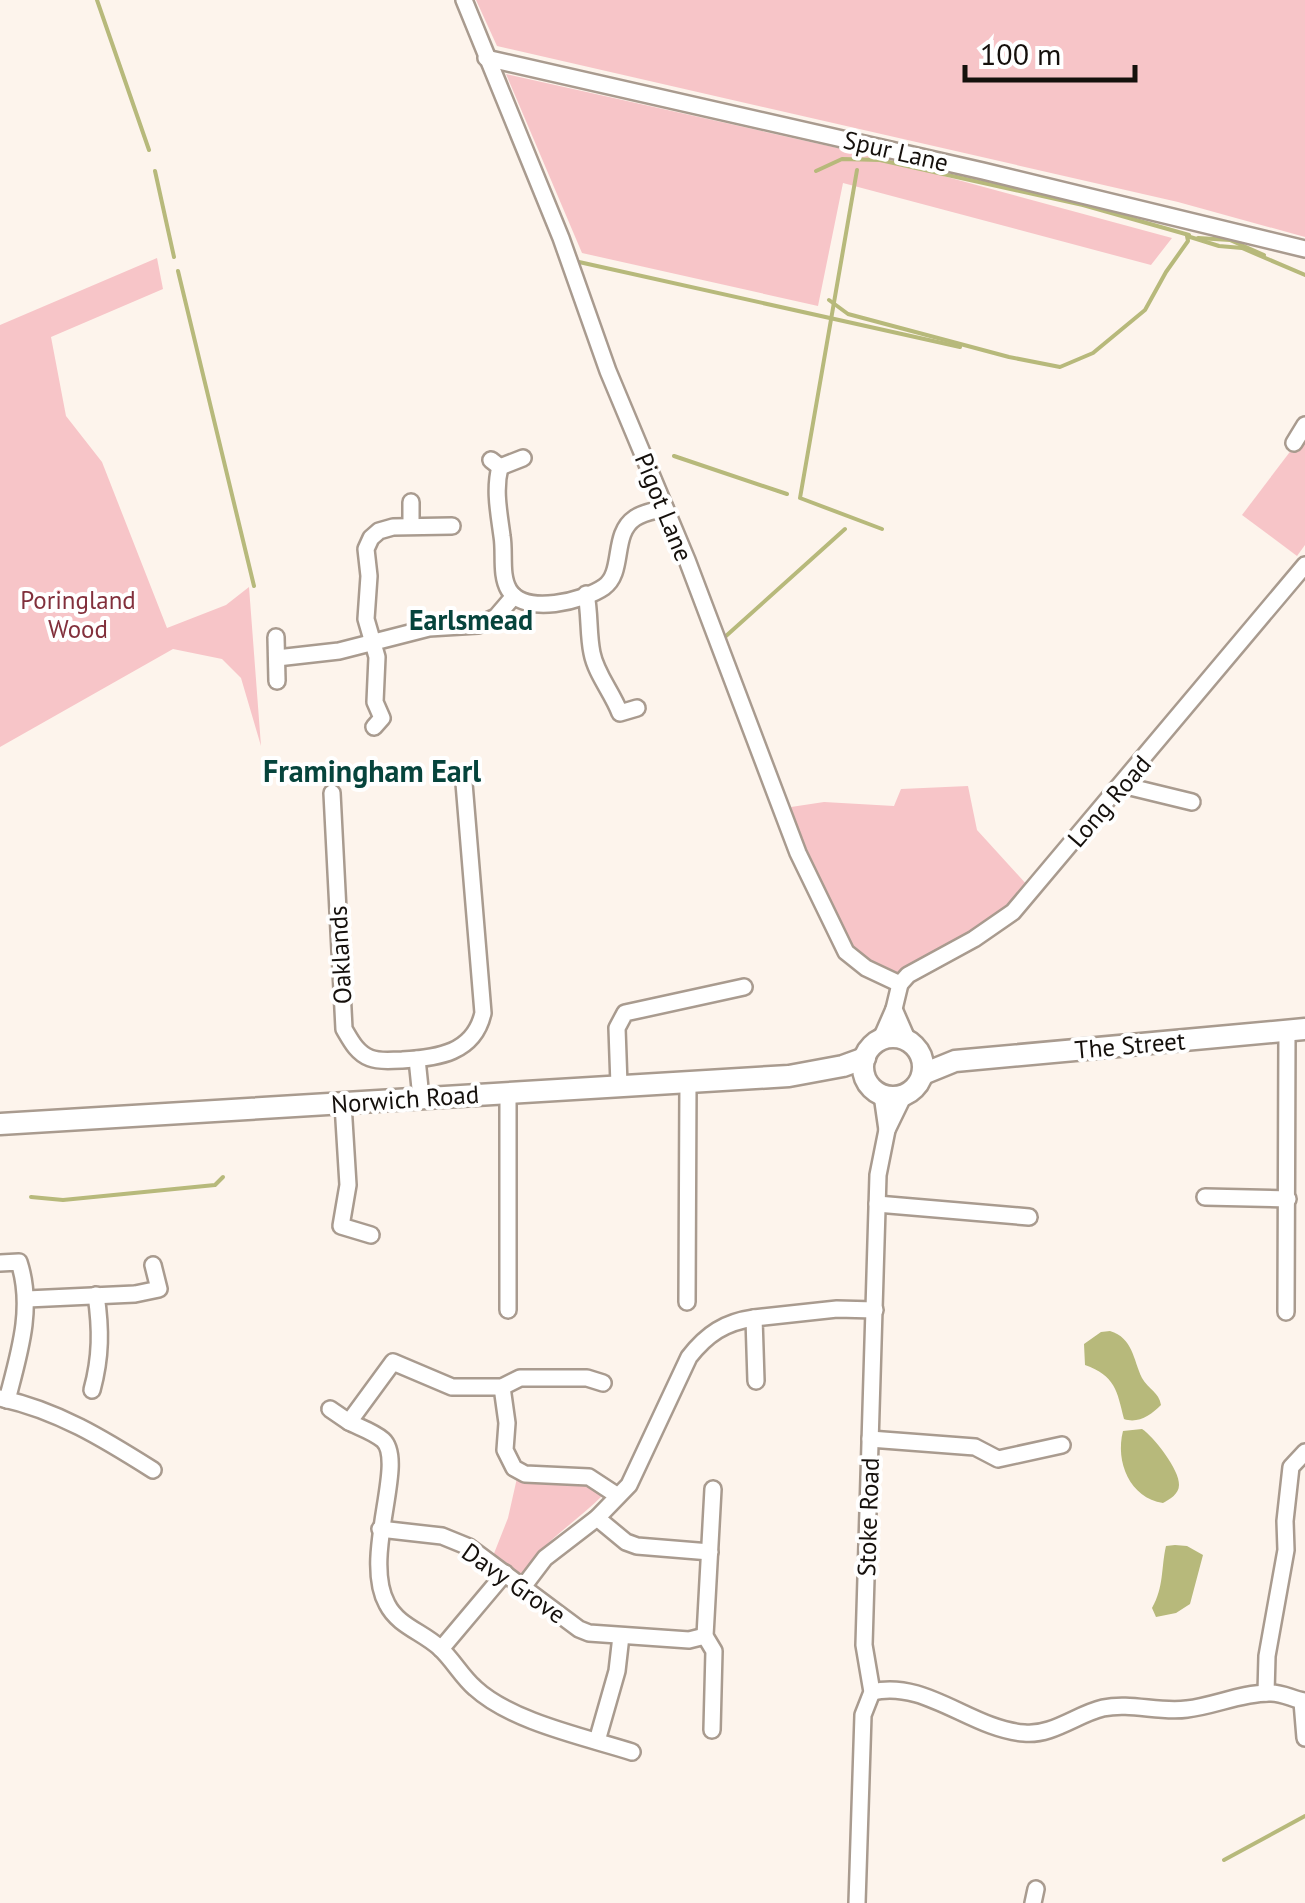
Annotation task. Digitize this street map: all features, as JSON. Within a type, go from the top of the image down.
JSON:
[{"type":"main road","name":"The Street","points":[[880,1041],[890,1038],[917,1056],[956,1061],[1296,1030]]},
{"type":"main road","points":[[880,1041],[865,1058],[864,1068],[876,1090],[904,1095],[917,1086],[917,1056]]},
{"type":"main road","name":"Norwich Road","points":[[0,1124],[688,1082],[810,1072],[865,1058]]},
{"type":"main road","name":"Norwich Road","points":[[810,1072],[854,1078],[876,1090]]},
{"type":"street","name":"Pigot Lane","points":[[464,0],[549,206],[608,371],[798,854],[846,952],[866,968],[900,984]]},
{"type":"street","name":"Spur Lane","points":[[486,58],[1305,249]]},
{"type":"street","points":[[1294,443],[1305,426]]},
{"type":"street","points":[[523,458],[496,463],[498,506],[509,590],[536,605],[586,594],[608,583],[626,526],[642,514],[665,508]]},
{"type":"street","points":[[411,502],[411,526]]},
{"type":"street","points":[[382,720],[375,702],[377,657],[366,619],[366,549],[379,531],[452,526]]},
{"type":"street","name":"Long Road","points":[[900,984],[918,968],[974,939],[1013,912],[1305,565]]},
{"type":"street","points":[[586,594],[592,651],[609,686],[614,716],[637,708]]},
{"type":"street","points":[[277,658],[372,644],[429,628],[478,625],[496,618],[514,596]]},
{"type":"street","points":[[276,637],[278,680]]},
{"type":"street","name":"Oaklands","points":[[332,793],[344,1029],[352,1044],[373,1059],[418,1059],[459,1049],[480,1028],[464,783]]},
{"type":"street","points":[[1122,785],[1192,802]]},
{"type":"street","points":[[620,1085],[617,1028],[626,1013],[724,982],[744,987]]},
{"type":"street","points":[[880,1041],[900,984]]},
{"type":"street","points":[[894,1009],[917,1056]]},
{"type":"street","points":[[1286,1312],[1296,1030]]},
{"type":"street","points":[[418,1059],[421,1098]]},
{"type":"street","points":[[688,1082],[688,1302]]},
{"type":"street","name":"Stoke Road","points":[[876,1090],[887,1130]]},
{"type":"street","points":[[508,1092],[508,1298]]},
{"type":"street","name":"Stoke Road","points":[[857,1903],[863,1715],[872,1692],[864,1646],[877,1204],[887,1130],[904,1095]]},
{"type":"street","points":[[343,1104],[348,1185],[334,1226],[372,1236]]},
{"type":"street","points":[[1205,1197],[1288,1199]]},
{"type":"street","points":[[877,1204],[1029,1217]]},
{"type":"street","points":[[0,1264],[19,1262],[27,1299],[20,1350],[3,1399],[48,1411],[80,1426],[153,1470]]},
{"type":"street","points":[[154,1266],[168,1306]]},
{"type":"street","points":[[27,1299],[135,1294],[159,1289]]},
{"type":"street","points":[[92,1390],[100,1361],[96,1295]]},
{"type":"street","points":[[522,1586],[545,1558],[597,1518],[640,1466],[700,1343],[727,1325],[754,1318],[837,1309],[875,1310]]},
{"type":"street","points":[[754,1318],[756,1381]]},
{"type":"street","points":[[349,1422],[393,1362],[452,1387],[502,1387],[520,1378],[587,1378],[604,1383]]},
{"type":"street","points":[[502,1387],[507,1423],[505,1450],[514,1468],[525,1474],[589,1477],[618,1496]]},
{"type":"street","points":[[330,1409],[383,1440],[389,1448],[392,1475],[380,1529],[378,1570],[387,1604],[396,1618],[440,1648],[476,1690],[504,1707],[632,1752]]},
{"type":"street","points":[[870,1439],[975,1447],[998,1459],[1062,1445]]},
{"type":"street","points":[[1266,1692],[1267,1656],[1286,1550],[1291,1467],[1305,1452]]},
{"type":"street","points":[[712,1730],[714,1651],[705,1636],[714,1489]]},
{"type":"street","points":[[597,1518],[626,1542],[637,1546],[710,1552]]},
{"type":"street","name":"Davy Grove","points":[[380,1529],[456,1541],[578,1629],[596,1635],[689,1640],[705,1636]]},
{"type":"street","points":[[440,1648],[505,1573]]},
{"type":"street","points":[[597,1741],[614,1684],[620,1636]]},
{"type":"street","points":[[872,1692],[888,1688],[948,1705],[982,1724],[1026,1734],[1102,1708],[1188,1709],[1266,1692],[1283,1693],[1304,1702],[1305,1738]]},
{"type":"green space","points":[[476,0],[1305,0],[1305,237],[1178,202],[497,46]]},
{"type":"green space","points":[[506,74],[851,151],[1172,238],[1151,265],[843,183],[818,306],[582,253]]},
{"type":"green space","name":"Poringland Wood","points":[[157,258],[163,289],[51,337],[66,416],[102,462],[167,628],[226,605],[249,587],[261,746],[241,678],[222,659],[173,649],[0,747],[0,325]]},
{"type":"green space","points":[[1305,432],[1305,545],[1297,556],[1242,515]]},
{"type":"green space","points":[[968,786],[977,830],[1028,886],[991,921],[903,976],[867,960],[848,945],[832,919],[791,807],[824,802],[894,806],[901,789]]},
{"type":"green space","points":[[517,1478],[575,1479],[603,1489],[603,1495],[550,1541],[522,1573],[513,1572],[493,1556],[508,1518]]},
{"type":"shaded area","points":[[1110,1331],[1128,1344],[1142,1378],[1160,1401],[1157,1409],[1139,1419],[1124,1419],[1109,1379],[1085,1365],[1084,1344],[1101,1332]]},
{"type":"shaded area","points":[[1142,1429],[1165,1454],[1178,1479],[1174,1496],[1163,1503],[1142,1494],[1123,1466],[1123,1431]]},
{"type":"shaded area","points":[[1166,1546],[1187,1546],[1203,1555],[1190,1604],[1176,1613],[1156,1617],[1152,1608]]},
{"type":"waterway","points":[[97,0],[149,150]]},
{"type":"waterway","points":[[816,171],[842,159],[880,160],[1083,205],[1189,235]]},
{"type":"waterway","points":[[857,170],[800,498],[882,529]]},
{"type":"waterway","points":[[155,171],[174,257]]},
{"type":"waterway","points":[[829,300],[848,314],[1060,367],[1093,353],[1145,310],[1188,241],[1187,236],[1242,248],[1305,275]]},
{"type":"waterway","points":[[1198,238],[1230,240],[1264,255]]},
{"type":"waterway","points":[[579,262],[960,347]]},
{"type":"waterway","points":[[178,271],[254,586]]},
{"type":"waterway","points":[[674,456],[787,494]]},
{"type":"waterway","points":[[726,636],[845,529]]},
{"type":"waterway","points":[[31,1197],[63,1200],[215,1185],[223,1177]]},
{"type":"waterway","points":[[1224,1860],[1305,1816]]},
{"type":"district","name":"Earlsmead","points":[[471,619]]},
{"type":"district","name":"Framingham Earl","points":[[372,770]]}]
